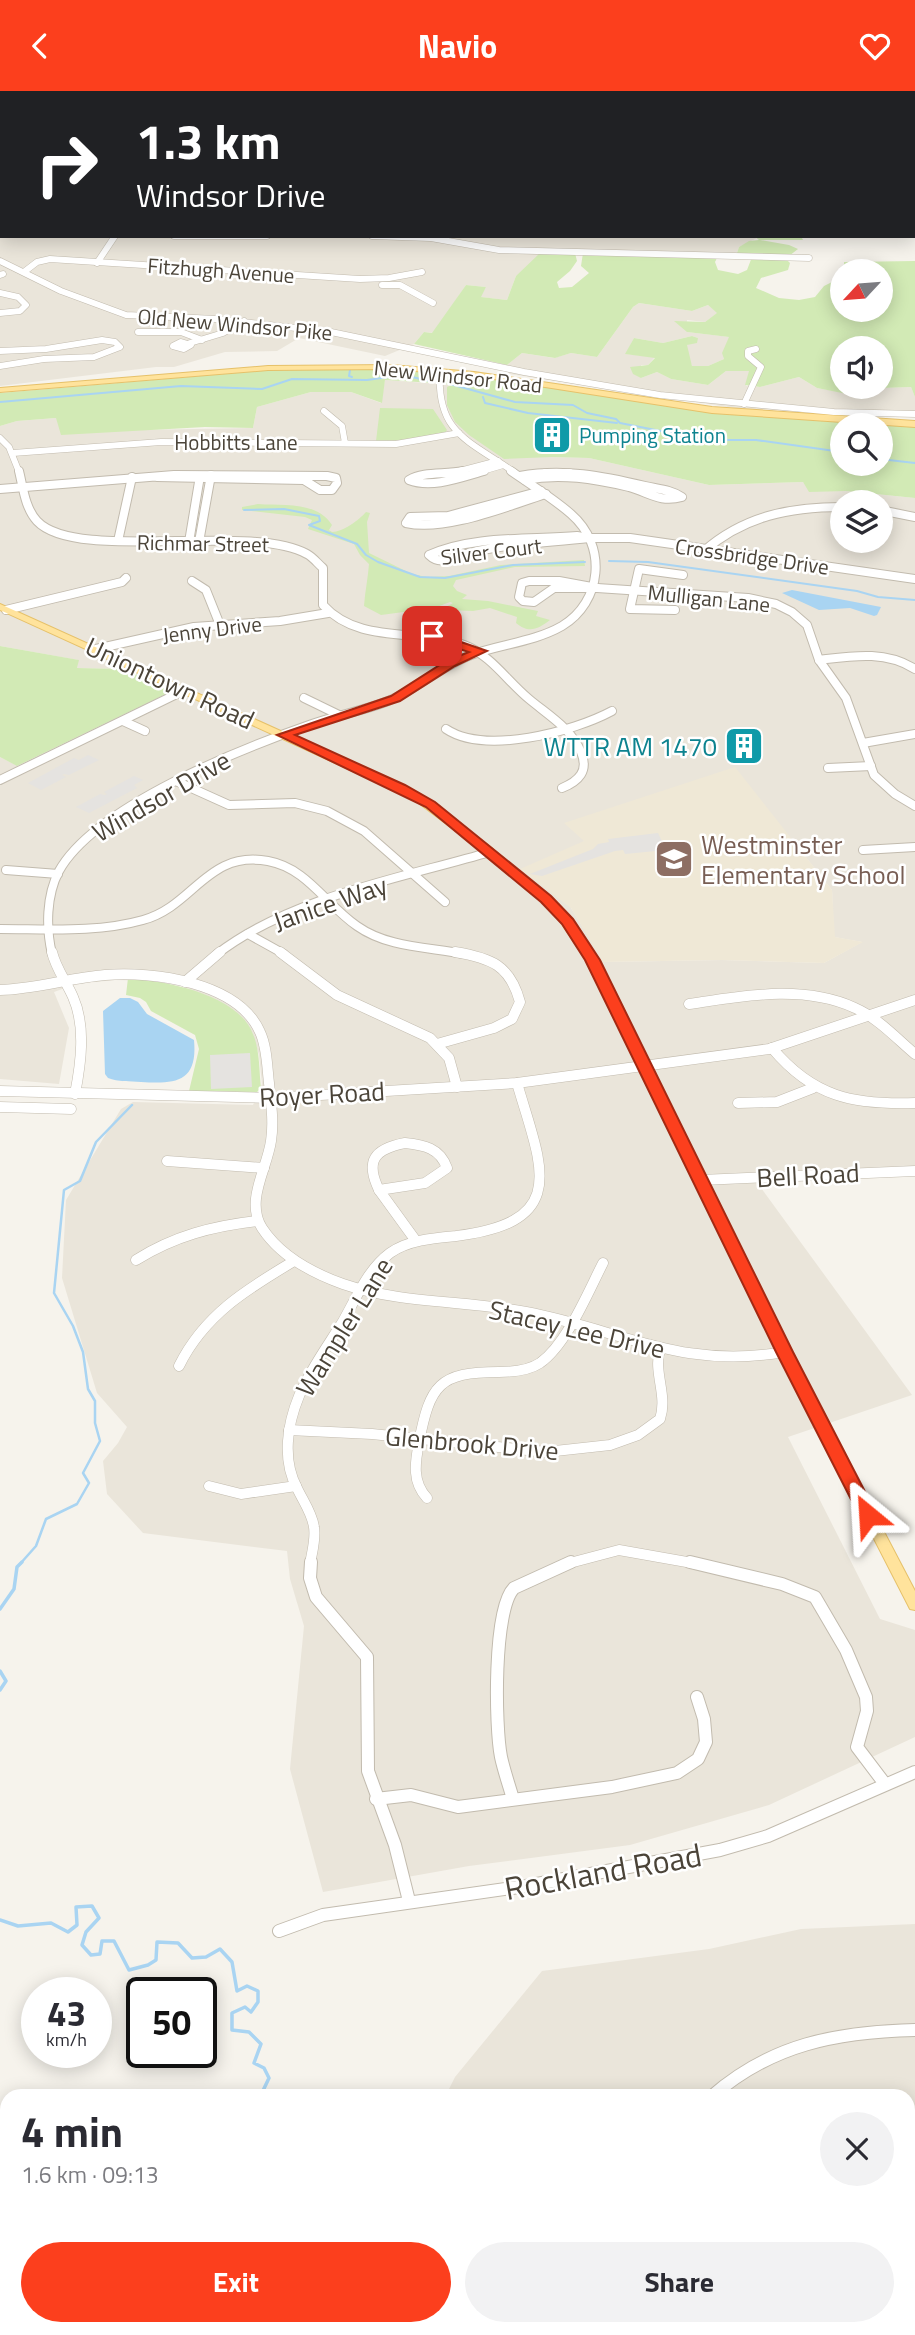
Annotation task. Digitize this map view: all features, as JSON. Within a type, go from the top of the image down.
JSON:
[{"type":"main road","name":"New Windsor Road","points":[[0,390],[293,367],[367,366],[440,370],[712,410],[915,424]]},
{"type":"main road","name":"Uniontown Road","points":[[2,609],[96,649],[416,796],[490,852],[558,910],[582,940],[784,1352],[915,1605]]},
{"type":"street","points":[[97,263],[114,238]]},
{"type":"street","points":[[418,238],[463,240],[499,250],[810,258]]},
{"type":"street","name":"Fitzhugh Avenue","points":[[24,272],[44,260],[365,279],[422,272]]},
{"type":"street","points":[[0,261],[24,272]]},
{"type":"street","name":"Old New Windsor Pike","points":[[24,272],[71,295],[126,315],[244,321],[353,335],[505,368],[617,388],[744,404],[834,412],[915,414]]},
{"type":"street","points":[[365,279],[369,285],[400,285],[432,303]]},
{"type":"street","points":[[0,293],[18,297],[26,306],[17,312],[0,313]]},
{"type":"street","points":[[190,343],[223,333],[244,321]]},
{"type":"street","points":[[138,333],[181,332],[202,340]]},
{"type":"street","points":[[0,351],[46,349],[102,340],[115,342],[120,347],[113,352],[99,355],[0,366]]},
{"type":"street","points":[[744,404],[761,367],[748,356],[749,350],[756,348]]},
{"type":"street","points":[[440,370],[439,408],[444,419],[459,433],[573,515],[589,538],[596,563],[597,588]]},
{"type":"street","points":[[324,411],[342,426],[345,443]]},
{"type":"street","name":"Hobbitts Lane","points":[[13,453],[161,442],[408,443],[459,433]]},
{"type":"street","points":[[0,438],[13,453]]},
{"type":"street","name":"Richmar Street","points":[[13,453],[32,515],[41,525],[62,535],[85,540],[265,543],[289,547],[309,555],[323,569],[322,601],[328,613]]},
{"type":"street","points":[[500,463],[428,484],[414,484],[409,480],[417,475],[452,474],[500,463]]},
{"type":"street","points":[[547,471],[578,472],[676,493],[682,497],[667,501],[632,488],[574,476],[522,478],[547,471]]},
{"type":"street","points":[[0,489],[132,477],[327,476],[335,478],[337,483],[332,490],[324,491],[304,480],[210,477]]},
{"type":"street","points":[[118,541],[132,477]]},
{"type":"street","points":[[189,542],[200,477]]},
{"type":"street","points":[[199,542],[210,477]]},
{"type":"street","points":[[544,493],[438,524],[413,526],[406,523],[410,517],[448,516],[544,493]]},
{"type":"street","points":[[704,551],[724,532],[757,517],[788,510],[830,508]]},
{"type":"street","points":[[893,513],[915,517]]},
{"type":"street","name":"Silver Court","points":[[577,536],[589,538],[478,550],[443,561],[434,560],[429,555],[435,551],[459,547],[577,536]]},
{"type":"street","name":"Crossbridge Drive","points":[[589,538],[641,539],[704,551],[915,579]]},
{"type":"street","points":[[675,610],[630,609],[639,569],[683,575]]},
{"type":"street","points":[[2,609],[122,582],[126,578]]},
{"type":"street","points":[[531,580],[587,584],[597,588],[554,587],[534,602],[523,601],[519,597],[522,583],[531,580]]},
{"type":"street","points":[[192,581],[206,590],[220,625]]},
{"type":"street","name":"Mulligan Lane","points":[[597,588],[738,597],[776,604],[792,612],[807,625],[819,660],[846,698],[874,775],[887,788],[915,806]]},
{"type":"street","name":"Windsor Drive","points":[[75,1094],[81,1056],[80,1033],[75,1003],[50,950],[49,927],[53,890],[58,874],[75,848],[96,829],[222,760],[283,735],[395,698],[451,664],[481,651],[527,640],[560,627],[584,608],[597,588]]},
{"type":"street","points":[[328,613],[346,624],[361,628],[442,638],[481,651],[529,700],[565,727],[580,749],[586,766],[580,779],[562,788]]},
{"type":"street","name":"Jenny Drive","points":[[96,649],[176,631],[280,621],[328,613]]},
{"type":"street","points":[[819,660],[883,656],[903,661],[915,669]]},
{"type":"street","points":[[0,781],[184,691]]},
{"type":"street","points":[[304,698],[339,715]]},
{"type":"street","points":[[446,729],[463,739],[484,741],[519,738],[599,719],[612,711]]},
{"type":"street","points":[[123,721],[145,731]]},
{"type":"street","points":[[863,743],[915,734]]},
{"type":"street","points":[[828,768],[871,766]]},
{"type":"street","points":[[178,782],[222,803],[236,806],[295,803],[320,808],[358,827],[445,902]]},
{"type":"street","points":[[863,851],[915,847]]},
{"type":"street","name":"Janice Way","points":[[185,982],[212,958],[248,934],[283,917],[490,852]]},
{"type":"street","points":[[0,929],[114,925],[151,918],[175,906],[211,870],[244,860],[266,860],[286,865],[301,873],[353,925],[374,936],[405,946],[488,960],[499,965],[510,976],[520,1002],[512,1019],[494,1028],[436,1044]]},
{"type":"street","points":[[6,870],[58,874]]},
{"type":"street","points":[[248,934],[283,953],[337,995],[406,1025],[436,1044],[449,1058],[457,1087]]},
{"type":"street","points":[[0,990],[119,974],[148,975],[185,982],[228,999],[254,1019],[263,1037],[273,1130],[257,1196],[257,1220],[206,1227],[183,1234],[136,1260]]},
{"type":"street","points":[[689,1004],[769,994],[797,994],[842,1003],[868,1016],[915,1054]]},
{"type":"street","name":"Royer Road","points":[[0,1091],[271,1098],[517,1083],[772,1048],[915,1000]]},
{"type":"street","points":[[772,1048],[795,1074],[813,1088],[851,1101],[878,1104],[915,1103]]},
{"type":"street","name":"Wampler Lane","points":[[409,1901],[395,1845],[368,1771],[367,1657],[359,1642],[320,1605],[314,1594],[309,1578],[309,1560],[314,1525],[296,1486],[288,1454],[289,1430],[292,1413],[306,1382],[363,1288],[388,1253],[416,1241],[471,1236],[495,1229],[519,1217],[533,1204],[540,1192],[543,1171],[517,1083]]},
{"type":"street","points":[[738,1103],[759,1106],[779,1103],[813,1088]]},
{"type":"street","points":[[0,1107],[71,1109]]},
{"type":"street","points":[[379,1190],[437,1178],[447,1168],[443,1157],[435,1149],[414,1144],[386,1148],[370,1163],[371,1176],[379,1190],[416,1241]]},
{"type":"street","points":[[167,1161],[264,1168]]},
{"type":"street","name":"Bell Road","points":[[701,1180],[915,1171]]},
{"type":"street","name":"Stacey Lee Drive","points":[[257,1220],[268,1238],[294,1261],[322,1275],[363,1288],[434,1302],[501,1308],[569,1323],[660,1349],[719,1358],[784,1352]]},
{"type":"street","points":[[179,1366],[199,1330],[214,1313],[294,1261]]},
{"type":"street","points":[[427,1498],[416,1479],[421,1439],[432,1397],[440,1385],[466,1373],[533,1367],[545,1359],[603,1263]]},
{"type":"street","name":"Glenbrook Drive","points":[[289,1430],[558,1452],[583,1450],[623,1440],[654,1425],[663,1413],[664,1397],[655,1365],[660,1349]]},
{"type":"street","points":[[209,1486],[218,1492],[241,1495],[296,1486]]},
{"type":"street","points":[[513,1799],[501,1757],[499,1738],[501,1620],[506,1596],[520,1584],[592,1555],[622,1550],[786,1584],[812,1595],[826,1613],[866,1693],[867,1711],[859,1730],[857,1747],[885,1784]]},
{"type":"street","points":[[376,1799],[411,1795],[458,1807],[634,1783],[687,1768],[698,1759],[706,1742],[704,1719],[697,1697]]},
{"type":"street","name":"Rockland Road","points":[[279,1931],[323,1915],[526,1886],[720,1850],[779,1832],[915,1772]]},
{"type":"street","points":[[718,2089],[729,2077],[815,2039],[915,2030]]},
{"type":"shaded area","points":[[0,238],[757,238],[739,247],[737,253],[574,253],[516,276],[507,300],[480,297],[486,287],[466,285],[434,333],[424,332],[414,344],[385,356],[299,338],[277,351],[225,352],[174,367],[0,386]]},
{"type":"shaded area","points":[[639,303],[692,311],[708,305],[718,313],[705,322],[687,320],[687,332],[730,337],[723,353],[724,359],[708,366],[692,366],[687,352],[687,345],[698,338],[692,336],[663,343],[634,338],[626,354],[655,357],[648,365],[641,365],[641,378],[657,372],[671,379],[708,385],[726,371],[750,371],[746,386],[760,387],[799,377],[817,388],[830,390],[830,399],[893,399],[893,388],[911,387],[915,397],[915,417],[893,416],[893,413],[735,408],[503,373],[507,365],[522,353],[554,358],[571,353],[597,357],[633,307]]},
{"type":"shaded area","points":[[385,380],[453,385],[552,457],[589,458],[709,485],[803,482],[810,491],[830,491],[830,553],[893,553],[893,496],[915,498],[915,1174],[756,1181],[912,1395],[788,1437],[880,1619],[915,1630],[915,1737],[769,1805],[630,1845],[469,1866],[323,1892],[290,1769],[304,1626],[290,1579],[287,1551],[143,1533],[107,1494],[103,1461],[127,1427],[97,1393],[62,1278],[66,1200],[121,1109],[133,1102],[253,1105],[262,1084],[259,1055],[252,1032],[240,1016],[185,987],[162,981],[115,980],[76,984],[54,992],[69,1028],[59,1084],[0,1079],[0,757],[18,766],[167,693],[124,669],[77,668],[78,660],[0,646],[0,426],[17,421],[56,418],[135,430],[253,428],[257,407],[311,392],[351,392],[381,403]],"holes":[[[565,823],[800,850],[832,890],[834,937],[862,942],[824,963],[722,960],[604,962],[571,908],[584,840]]]},
{"type":"shaded area","points":[[88,755],[99,760],[69,775],[62,775],[66,777],[41,790],[28,783],[74,758],[79,760]]},
{"type":"shaded area","name":"Westminster Elementary School","points":[[735,767],[832,890],[835,937],[863,942],[824,963],[722,960],[603,962],[571,908],[520,869],[584,841],[564,823]]},
{"type":"shaded area","points":[[134,776],[143,780],[134,785],[137,788],[89,813],[76,807],[100,794],[107,794],[104,792]]},
{"type":"shaded area","points":[[658,833],[666,850],[625,854],[623,850],[615,851],[542,876],[530,874],[593,849],[598,844],[609,842],[608,839]]},
{"type":"shaded area","points":[[250,1053],[252,1087],[211,1089],[210,1055]]},
{"type":"shaded area","points":[[915,1924],[915,2089],[449,2089],[455,2077],[542,1971],[709,1949],[801,1929]]},
{"type":"green space","points":[[756,238],[803,240],[760,240],[798,249],[789,256],[737,253],[739,247],[749,241],[759,240]]},
{"type":"green space","points":[[540,253],[575,253],[577,261],[557,282],[559,288],[572,287],[589,273],[581,266],[583,253],[718,256],[715,262],[718,270],[738,274],[747,270],[752,257],[787,260],[790,263],[788,270],[761,278],[756,288],[779,298],[799,300],[815,297],[830,283],[830,322],[893,322],[893,261],[915,261],[915,397],[911,387],[893,388],[893,336],[830,336],[830,391],[817,388],[799,377],[760,387],[745,385],[749,371],[726,371],[708,385],[671,379],[657,372],[641,378],[633,374],[630,367],[648,365],[655,358],[625,354],[634,338],[663,343],[692,336],[698,338],[697,343],[687,345],[692,366],[708,366],[724,359],[722,353],[729,337],[687,332],[674,321],[705,322],[717,313],[708,305],[692,311],[639,303],[633,307],[597,357],[571,353],[555,358],[522,353],[507,365],[414,344],[424,332],[432,333],[466,285],[486,287],[481,297],[507,300],[516,276]]},
{"type":"green space","points":[[283,369],[431,371],[435,374],[434,383],[385,380],[382,403],[351,392],[311,392],[257,407],[253,428],[205,427],[61,435],[56,418],[17,421],[0,426],[0,393]]},
{"type":"green space","points":[[452,373],[712,413],[830,421],[830,476],[893,476],[893,425],[915,427],[915,498],[893,496],[893,490],[809,492],[803,482],[709,485],[589,458],[504,459],[455,422],[447,405],[447,387],[451,385],[445,384],[446,375]]},
{"type":"green space","points":[[380,408],[433,409],[447,430],[445,433],[410,440],[376,441]]},
{"type":"green space","points":[[258,504],[309,508],[326,517],[332,525],[329,530],[332,532],[351,525],[366,512],[370,513],[367,522],[369,553],[412,574],[427,577],[449,576],[501,565],[584,560],[585,566],[515,567],[456,580],[453,586],[467,595],[462,599],[538,611],[536,616],[550,620],[533,629],[516,623],[517,617],[490,608],[473,611],[447,610],[446,607],[453,603],[450,602],[434,608],[381,615],[364,606],[369,564],[354,544],[308,529],[312,520],[305,517],[242,510],[242,507]]},
{"type":"green space","points":[[0,646],[79,660],[77,668],[124,669],[169,689],[168,693],[17,766],[0,757]]},
{"type":"green space","points":[[128,978],[180,986],[217,999],[232,1009],[245,1020],[253,1034],[261,1088],[257,1092],[189,1091],[199,1049],[195,1035],[151,1011],[140,998],[126,995]]},
{"type":"water","points":[[792,590],[881,607],[874,616],[850,608],[819,610],[782,593]]},
{"type":"water","points":[[120,998],[130,998],[138,1002],[147,1014],[194,1040],[192,1065],[188,1073],[174,1081],[153,1083],[108,1078],[105,1074],[103,1011]]},
{"type":"waterway","points":[[350,370],[349,376],[352,377]]},
{"type":"waterway","points":[[0,402],[181,386],[262,389],[292,379],[367,380],[403,375],[430,381]]},
{"type":"waterway","points":[[450,384],[515,402],[573,405],[587,413],[616,419],[620,423],[706,440],[756,440],[830,450]]},
{"type":"waterway","points":[[483,397],[485,403],[528,413],[617,423]]},
{"type":"waterway","points":[[893,460],[915,463]]},
{"type":"waterway","points":[[244,510],[284,509],[319,516],[320,521],[309,525],[357,544],[366,555],[378,562],[420,577],[445,578],[513,565],[585,562]]},
{"type":"waterway","points":[[609,561],[648,562],[857,591],[878,597],[915,600]]},
{"type":"waterway","points":[[20,1564],[36,1546],[46,1519],[77,1504],[89,1483],[83,1473],[100,1441],[95,1423],[95,1401],[88,1389],[83,1352],[73,1326],[54,1293],[64,1190],[80,1181],[96,1142],[132,1105]]},
{"type":"waterway","points":[[0,1609],[14,1589],[17,1567],[20,1564]]},
{"type":"waterway","points":[[0,1671],[6,1681],[0,1690]]},
{"type":"waterway","points":[[0,1920],[18,1926],[51,1923],[68,1932],[77,1925],[76,1907],[92,1906],[99,1918],[86,1932],[82,1945],[91,1955],[100,1954],[102,1941],[114,1941],[129,1970],[156,1960],[157,1942],[178,1943],[192,1958],[206,1957],[220,1949],[232,1962],[237,1991],[247,1986],[258,1991],[258,2002],[251,2012],[245,2007],[232,2013],[232,2030],[249,2032],[261,2044],[254,2063],[264,2068],[269,2078],[264,2089]]},
{"type":"place","name":"Pumping Station","points":[[552,435]]},
{"type":"place","name":"WTTR AM 1470","points":[[744,746]]},
{"type":"place","name":"Westminster Elementary School","points":[[674,859]]},
{"type":"route","points":[[432,636],[481,651],[451,664],[424,683],[395,698],[283,735],[400,787],[430,805],[546,899],[582,940],[784,1352],[868,1515]]}]
